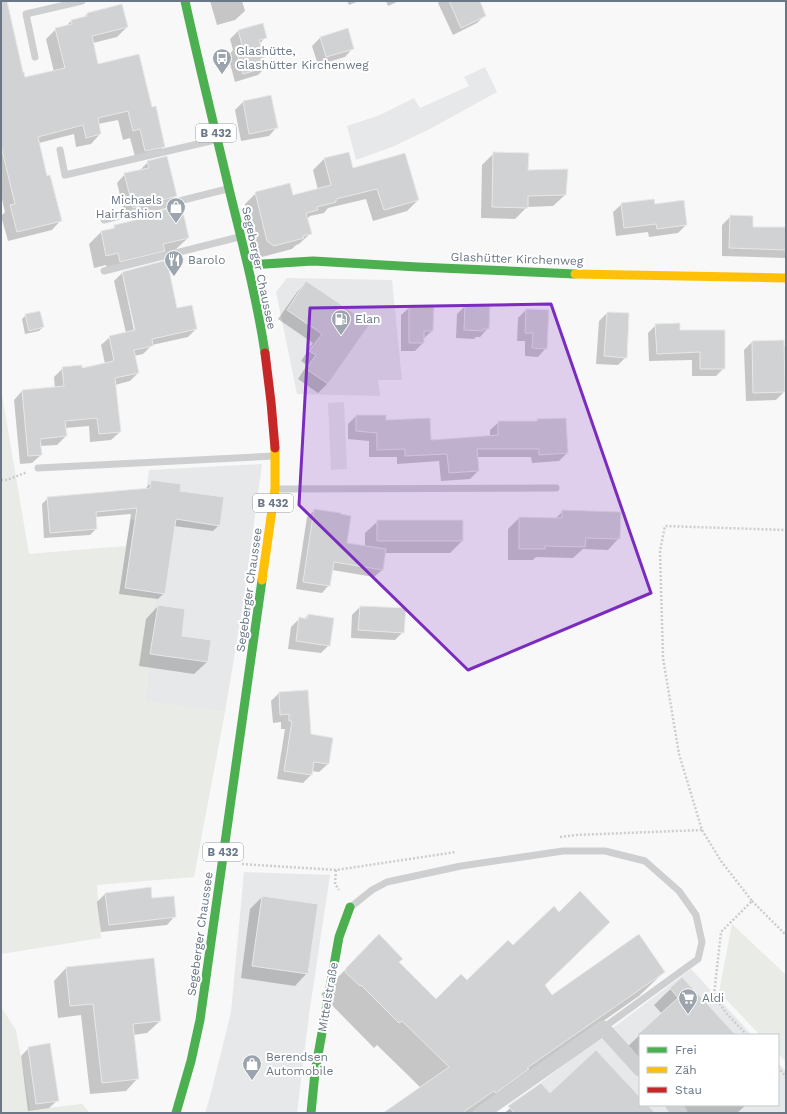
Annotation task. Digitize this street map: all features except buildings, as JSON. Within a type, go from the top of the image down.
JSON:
[{"type":"main road","name":"Segeberger Chaussee","points":[[176,1113],[191,1061],[200,1020],[240,742],[274,489],[276,456],[271,402],[261,326],[248,264],[202,78],[185,1]]},
{"type":"main road","name":"Glashütter Kirchenweg","points":[[248,264],[313,261],[583,274],[786,278]]},
{"type":"main road","name":"Mittelstraße","points":[[311,1113],[315,1072],[339,937],[350,907]]},
{"type":"street","points":[[482,1113],[603,1028],[639,1068]]},
{"type":"lane","points":[[35,57],[26,14],[82,1]]},
{"type":"lane","points":[[60,150],[65,175],[217,140]]},
{"type":"lane","points":[[104,220],[229,189]]},
{"type":"lane","points":[[104,271],[241,236]]},
{"type":"lane","points":[[38,468],[276,456]]},
{"type":"lane","points":[[274,489],[556,488]]},
{"type":"lane","points":[[350,907],[372,890],[387,882],[461,866],[563,851],[605,851],[646,861],[679,891],[696,915],[702,942],[698,959],[603,1028]]},
{"type":"path","points":[[1,480],[7,480],[38,468]]},
{"type":"path","points":[[786,530],[665,526],[660,551],[663,658],[679,754],[702,830],[720,861],[752,900],[786,935]]},
{"type":"path","points":[[560,837],[575,835],[702,830]]},
{"type":"path","points":[[222,862],[336,870],[459,852]]},
{"type":"path","points":[[746,1034],[726,1013],[714,995],[721,932],[752,900]]},
{"type":"path","points":[[779,1069],[786,1077]]},
{"type":"highlighted area","points":[[551,304],[651,593],[468,670],[299,505],[310,308]]},
{"type":"shaded area","points":[[485,67],[497,92],[428,130],[392,147],[356,160],[347,126],[380,115],[414,98],[420,108],[469,86],[464,77]]},
{"type":"shaded area","name":"Elan","points":[[287,278],[392,280],[402,380],[378,380],[380,396],[297,394],[276,292]]},
{"type":"shaded area","points":[[1,389],[29,554],[126,546],[121,590],[155,596],[145,701],[225,712],[194,877],[97,885],[101,938],[1,954]]},
{"type":"shaded area","points":[[344,402],[347,469],[331,470],[328,403]]},
{"type":"shaded area","points":[[262,464],[243,604],[225,712],[145,702],[155,596],[121,590],[131,519],[142,521],[149,470]]},
{"type":"shaded area","points":[[244,872],[330,875],[309,1015],[297,1113],[205,1113],[231,1012]]},
{"type":"shaded area","points":[[732,924],[786,975],[786,1062],[779,1054],[779,1034],[759,1034],[719,992]]},
{"type":"shaded area","points":[[691,969],[751,1034],[639,1034],[639,1106],[779,1106],[779,1064],[786,1071],[786,1113],[504,1113],[540,1083]]},
{"type":"shaded area","points":[[1,1007],[16,1030],[30,1110],[82,1104],[90,1113],[1,1113]]},
{"type":"traffic: fast","points":[[185,1],[249,273],[265,353]]},
{"type":"traffic: fast","points":[[248,265],[313,261],[575,274]]},
{"type":"traffic: fast","points":[[176,1113],[191,1061],[200,1020],[262,580]]},
{"type":"traffic: fast","points":[[311,1113],[315,1072],[339,937],[350,907]]},
{"type":"traffic: slow","points":[[575,274],[786,278]]},
{"type":"traffic: slow","points":[[262,580],[275,489],[275,448]]},
{"type":"traffic: jam","points":[[265,353],[275,448]]},
{"type":"place","name":"Glashütte, Glashütter Kirchenweg","points":[[222,75]]},
{"type":"place","name":"Michaels Hairfashion","points":[[176,224]]},
{"type":"place","name":"Barolo","points":[[174,277]]},
{"type":"place","name":"Elan","points":[[341,336]]},
{"type":"place","name":"Aldi","points":[[688,1015]]},
{"type":"place","name":"Berendsen Automobile","points":[[252,1081]]}]
